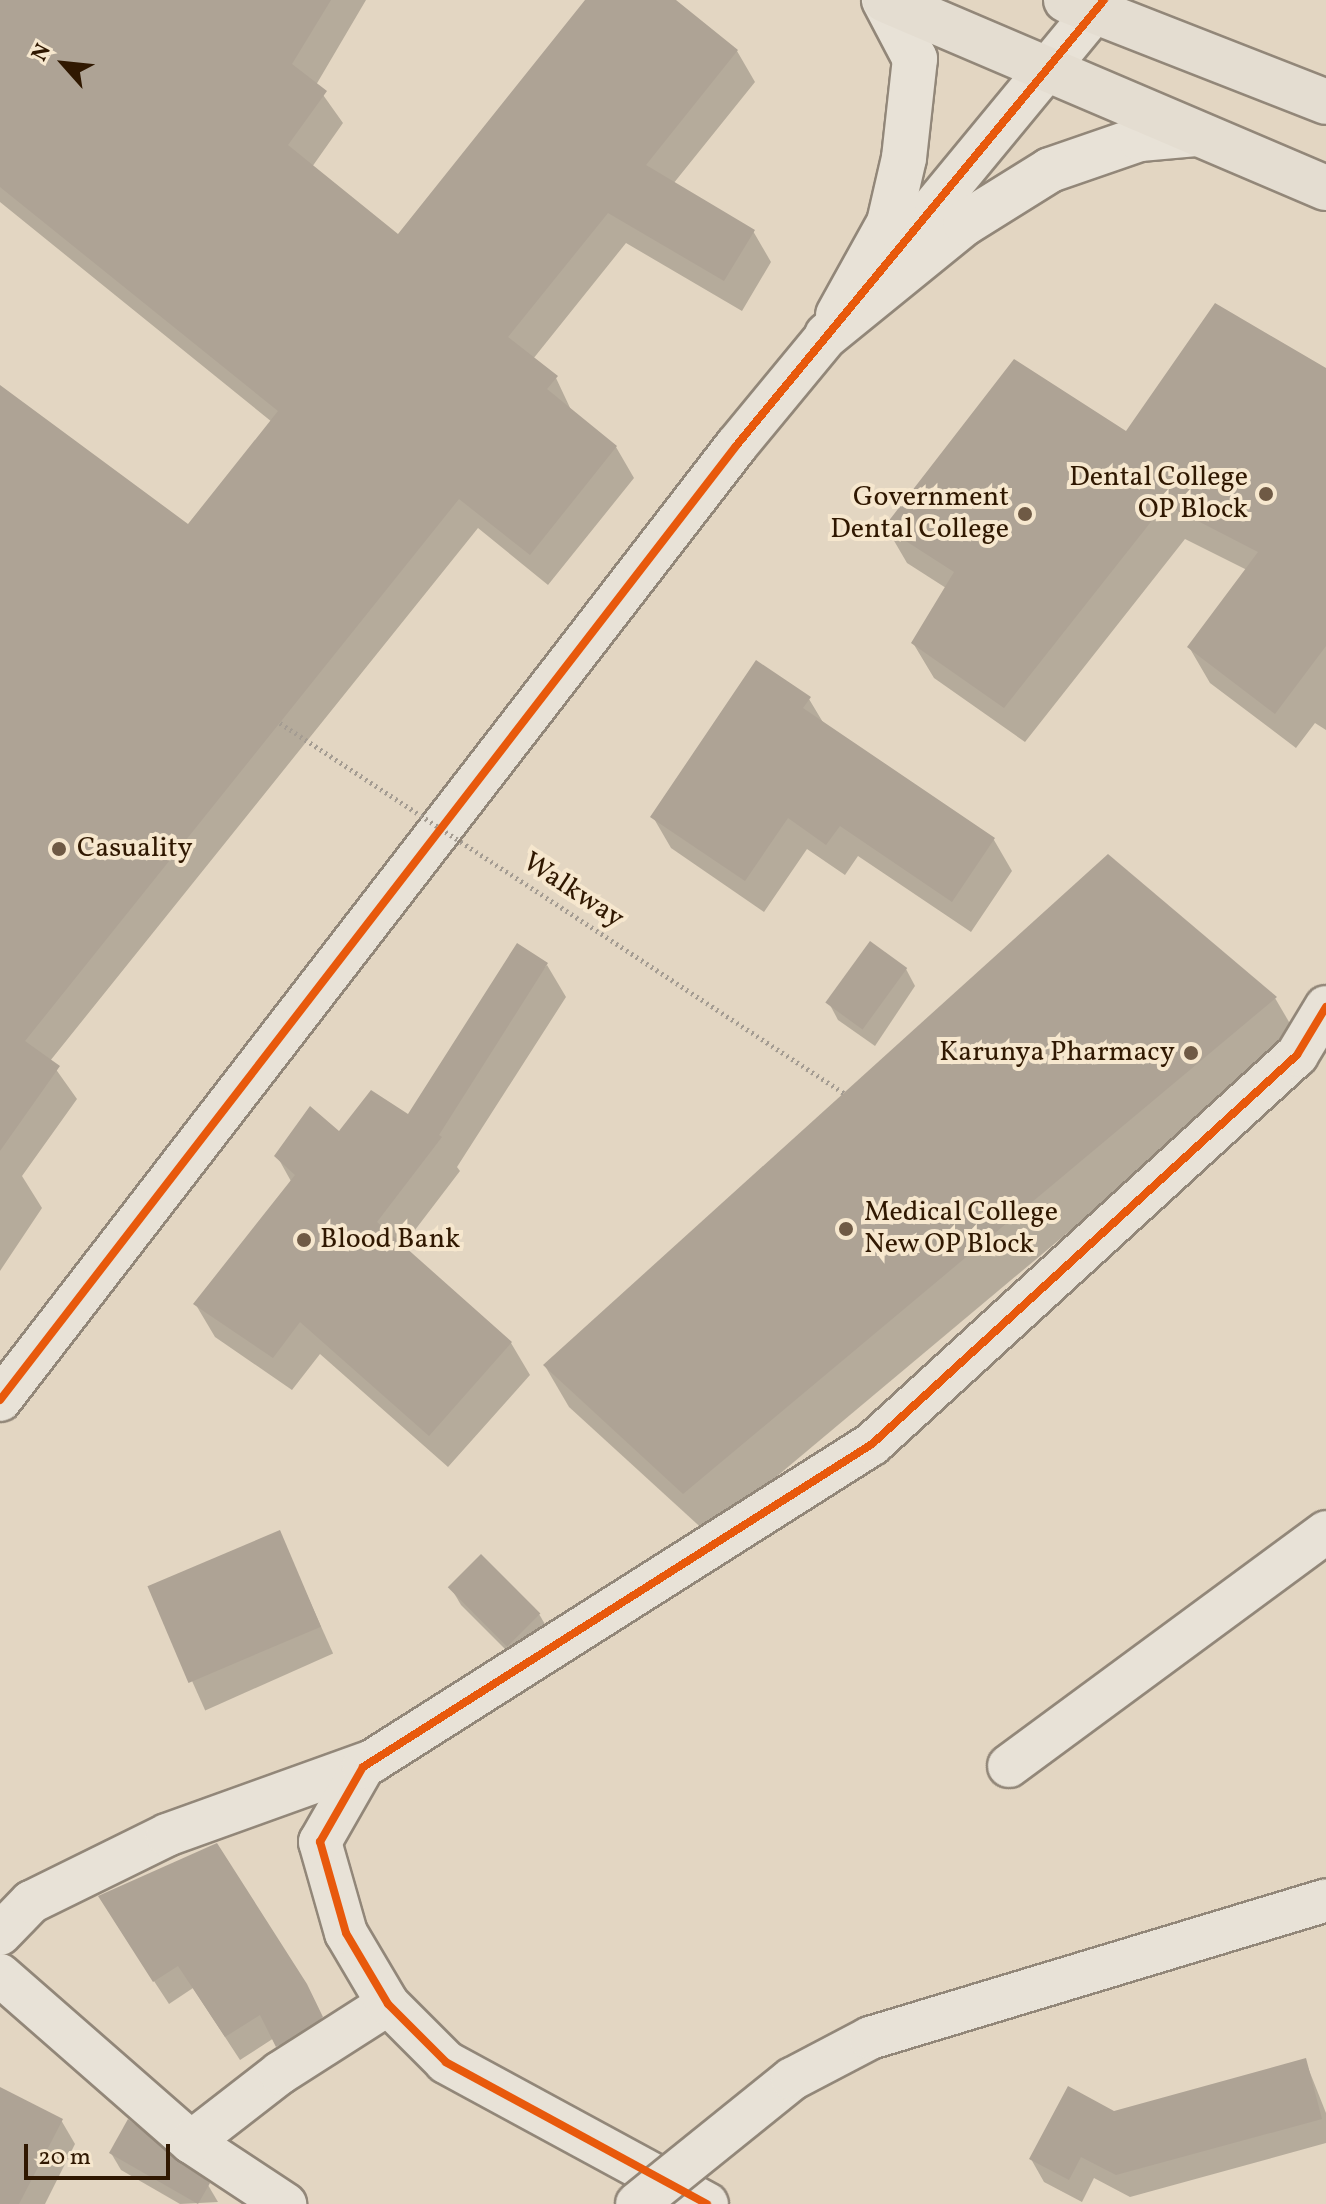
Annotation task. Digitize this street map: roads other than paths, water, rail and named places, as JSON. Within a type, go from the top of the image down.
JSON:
[{"type":"main road","points":[[884,0],[1047,72],[1326,188]]},
{"type":"main road","points":[[827,335],[889,223],[904,158],[915,59],[884,0]]},
{"type":"main road","points":[[1089,4],[1326,102]]},
{"type":"main road","points":[[827,335],[965,223],[1050,170],[1140,139],[1196,134]]},
{"type":"street","points":[[0,1400],[827,335],[1047,72],[1089,4]]},
{"type":"street","points":[[707,2204],[446,2062],[388,2004],[346,1933],[320,1842],[363,1767],[872,1444],[1297,1055],[1326,1007]]},
{"type":"street","points":[[1009,1766],[1326,1532]]},
{"type":"street","points":[[0,1934],[31,1902],[167,1835],[372,1761]]},
{"type":"street","points":[[637,2204],[792,2079],[870,2038],[1326,1900]]},
{"type":"street","points":[[0,1975],[191,2142],[285,2204]]},
{"type":"street","points":[[191,2142],[280,2073],[388,2004]]},
{"type":"place","name":"Dental College OP Block","points":[[1266,494]]},
{"type":"place","name":"Government Dental College","points":[[1025,514]]},
{"type":"place","name":"Casuality","points":[[59,849]]},
{"type":"place","name":"Karunya Pharmacy","points":[[1191,1053]]},
{"type":"place","name":"Medical College New OP Block","points":[[846,1229]]},
{"type":"place","name":"Blood Bank","points":[[304,1240]]}]
